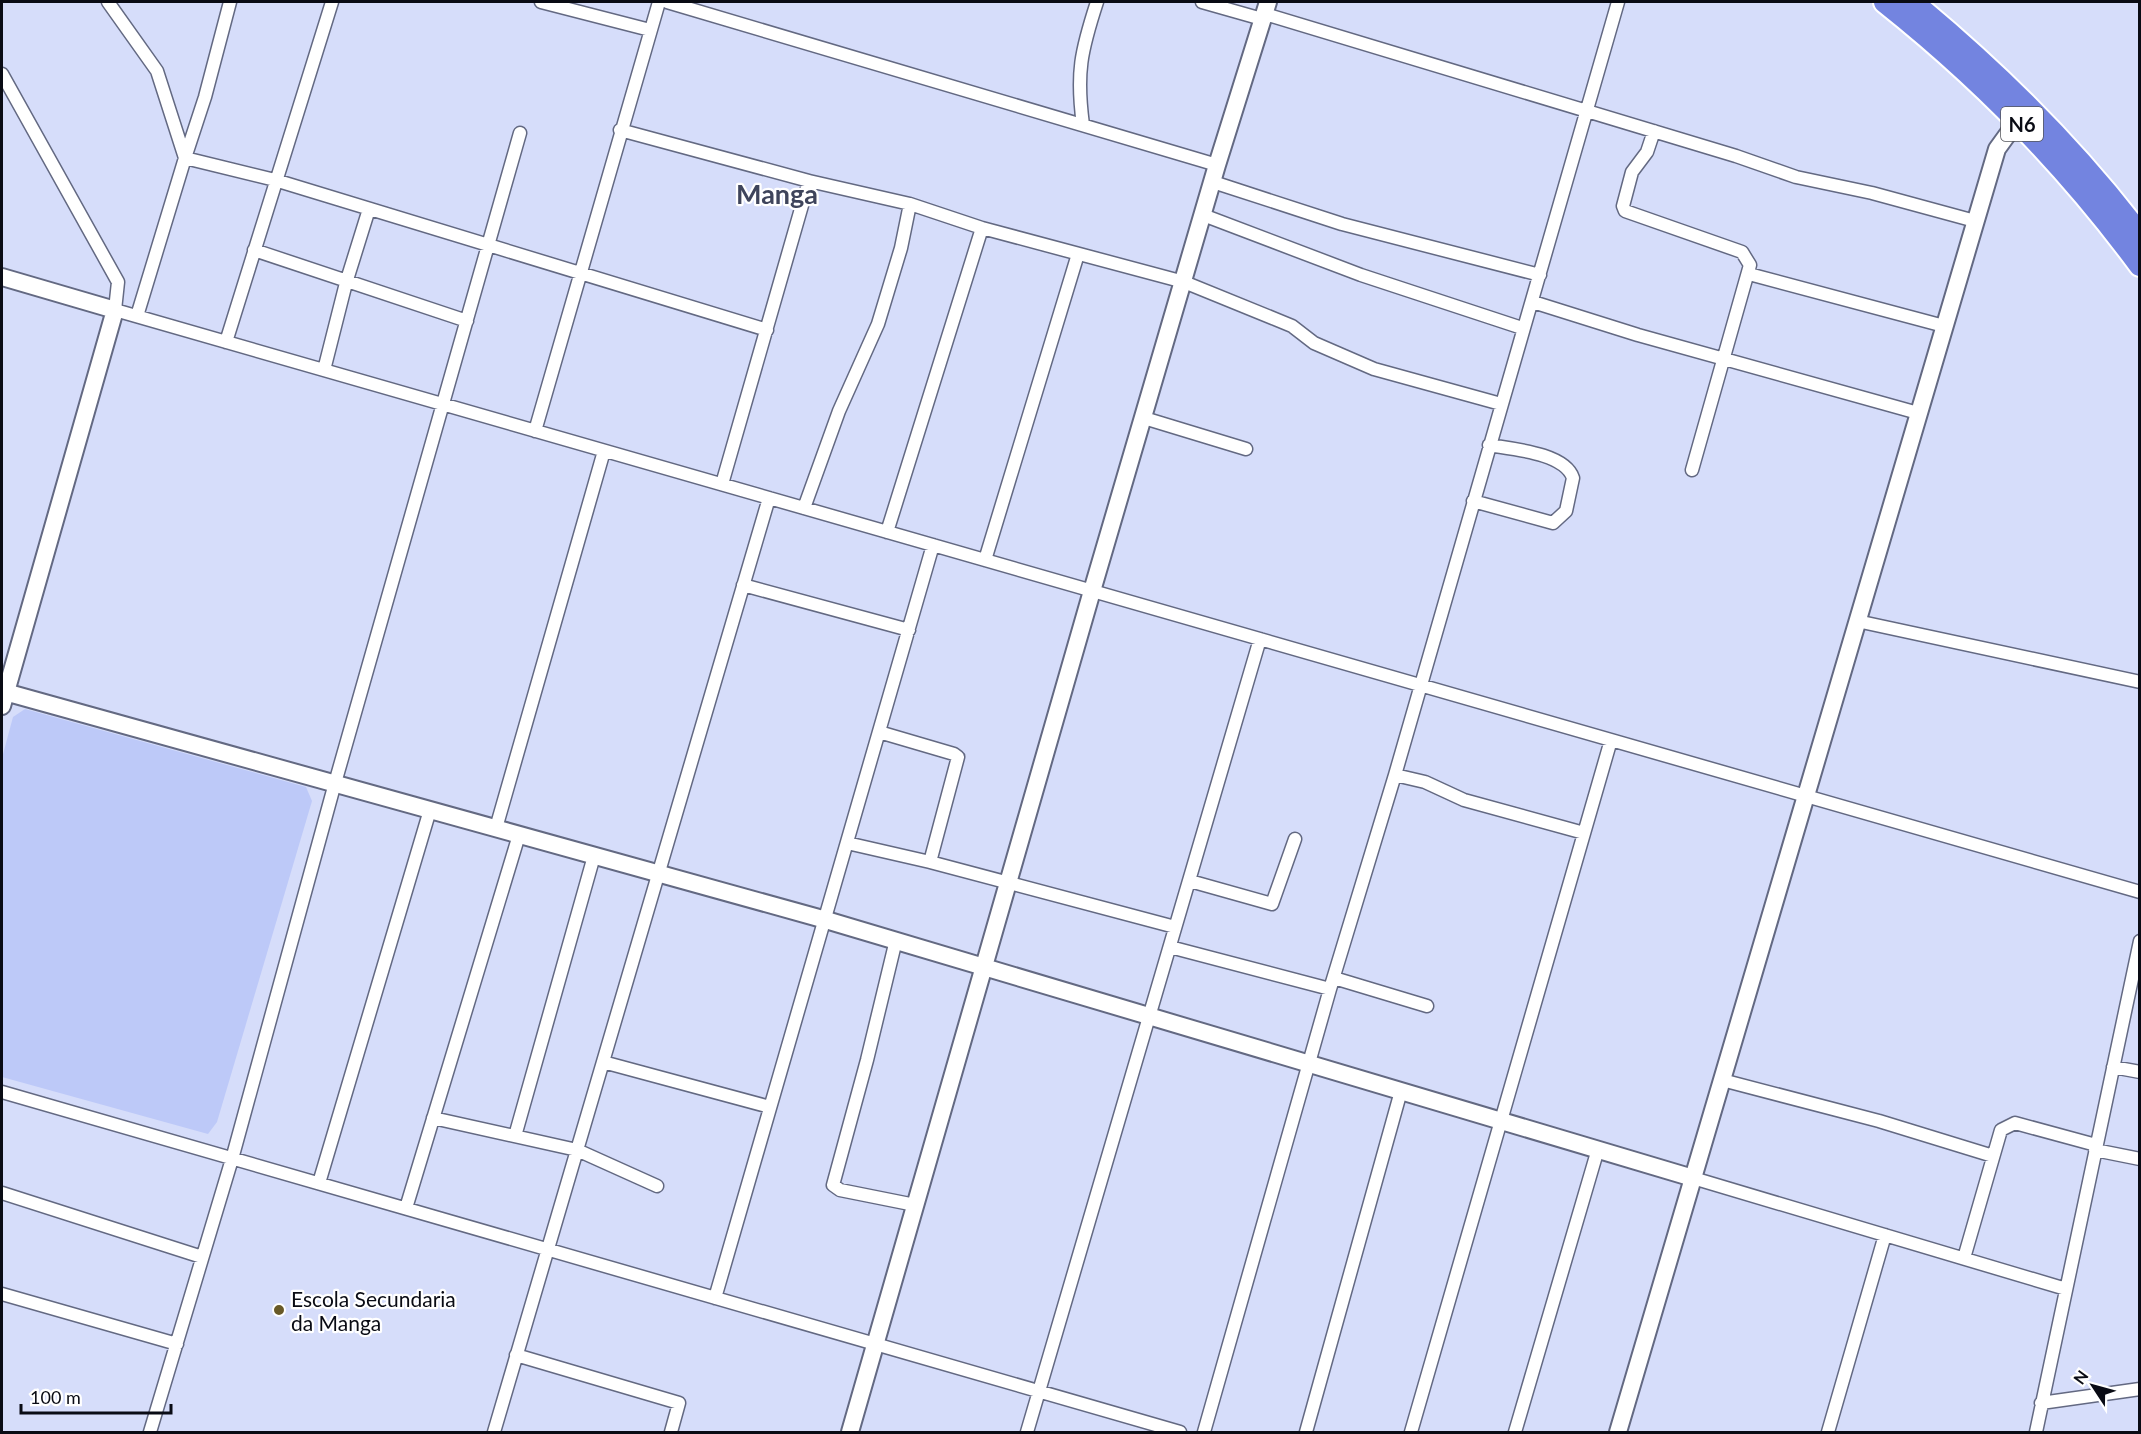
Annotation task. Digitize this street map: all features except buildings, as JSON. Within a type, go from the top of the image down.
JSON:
[{"type":"highway","name":"N6","points":[[1886,2],[2018,120],[2104,218],[2139,265]]},
{"type":"highway","name":"N6","points":[[1912,2],[1967,47],[2034,110],[2105,189],[2139,235]]},
{"type":"street","points":[[108,2],[157,71],[185,158]]},
{"type":"street","points":[[137,316],[205,97],[230,2]]},
{"type":"street","points":[[226,342],[332,2]]},
{"type":"street","points":[[541,2],[650,30]]},
{"type":"street","points":[[535,431],[620,130],[659,2]]},
{"type":"street","points":[[667,2],[1217,165]]},
{"type":"street","points":[[1083,125],[1079,70],[1085,36],[1097,2]]},
{"type":"street","points":[[1202,2],[1265,12],[1796,177],[1872,193],[1975,221]]},
{"type":"street","points":[[1204,1432],[1618,2]]},
{"type":"street","points":[[850,1432],[1092,591],[1217,165],[1265,12]]},
{"type":"street","points":[[2,74],[118,282],[115,310],[3,696],[334,783],[896,940],[2067,1289]]},
{"type":"street","points":[[1618,1432],[1975,221],[1997,149],[2018,120]]},
{"type":"street","points":[[620,130],[809,181],[910,204],[982,228],[1184,282],[1275,318],[1292,326],[1314,343],[1374,369],[1501,404]]},
{"type":"street","points":[[1654,131],[1647,152],[1632,172],[1623,206],[1625,211],[1742,252],[1748,258],[1749,274],[1742,290],[1692,470]]},
{"type":"street","points":[[150,1432],[232,1159],[334,783],[520,133]]},
{"type":"street","points":[[185,158],[275,180],[767,330]]},
{"type":"street","points":[[722,484],[731,444],[767,330],[809,181]]},
{"type":"street","points":[[1213,182],[1342,224],[1540,275]]},
{"type":"street","points":[[804,508],[839,411],[878,324],[902,248],[910,204]]},
{"type":"street","points":[[324,370],[346,282],[369,209]]},
{"type":"street","points":[[1203,215],[1361,275],[1522,328]]},
{"type":"street","points":[[887,532],[982,228]]},
{"type":"street","points":[[254,250],[467,321]]},
{"type":"street","points":[[985,560],[1078,254]]},
{"type":"street","points":[[1749,274],[1944,326]]},
{"type":"street","points":[[2,277],[2139,892]]},
{"type":"street","points":[[1533,302],[1722,359],[1918,413]]},
{"type":"street","points":[[1144,418],[1246,449]]},
{"type":"street","points":[[1473,501],[1553,523],[1566,511],[1574,478],[1568,469],[1542,455],[1489,445]]},
{"type":"street","points":[[496,828],[604,451]]},
{"type":"street","points":[[494,1432],[769,498]]},
{"type":"street","points":[[715,1298],[933,545]]},
{"type":"street","points":[[743,585],[909,630]]},
{"type":"street","points":[[1857,621],[2139,682]]},
{"type":"street","points":[[1027,1432],[1260,639]]},
{"type":"street","points":[[879,732],[925,744],[958,757],[930,862]]},
{"type":"street","points":[[1411,1432],[1611,740]]},
{"type":"street","points":[[1395,775],[1425,782],[1464,800],[1584,833]]},
{"type":"street","points":[[320,1183],[430,810]]},
{"type":"street","points":[[406,1208],[519,835]]},
{"type":"street","points":[[1190,881],[1272,904],[1295,839]]},
{"type":"street","points":[[847,843],[930,862],[1175,927]]},
{"type":"street","points":[[515,1136],[594,856]]},
{"type":"street","points":[[896,940],[833,1185],[840,1190],[915,1205]]},
{"type":"street","points":[[2036,1432],[2113,1067],[2137,970],[2139,941]]},
{"type":"street","points":[[1170,947],[1426,1006]]},
{"type":"street","points":[[603,1062],[770,1107]]},
{"type":"street","points":[[2113,1067],[2139,1072]]},
{"type":"street","points":[[1722,1080],[1879,1121],[1993,1156]]},
{"type":"street","points":[[1306,1432],[1401,1091]]},
{"type":"street","points":[[2,1092],[1180,1432]]},
{"type":"street","points":[[433,1118],[577,1150],[657,1186]]},
{"type":"street","points":[[1964,1258],[2001,1130],[2015,1123],[2139,1159]]},
{"type":"street","points":[[1515,1432],[1598,1149]]},
{"type":"street","points":[[2,1193],[202,1257]]},
{"type":"street","points":[[1828,1432],[1885,1235]]},
{"type":"street","points":[[2,1293],[177,1344]]},
{"type":"street","points":[[516,1355],[679,1403],[670,1432]]},
{"type":"street","points":[[2041,1402],[2139,1389]]},
{"type":"shaded area","points":[[25,709],[306,787],[312,801],[217,1122],[208,1134],[2,1077],[2,758],[13,717]]},
{"type":"place","name":"Escola Secundaria da Manga","points":[[279,1310]]},
{"type":"district","name":"Manga","points":[[777,193]]}]
